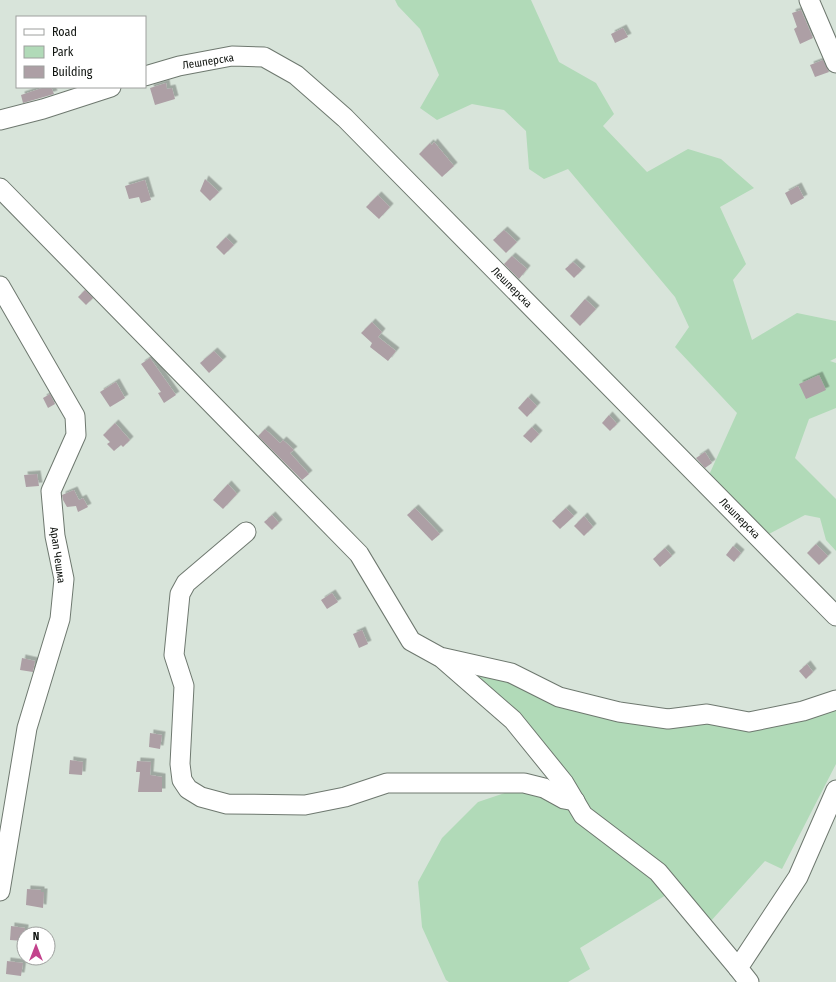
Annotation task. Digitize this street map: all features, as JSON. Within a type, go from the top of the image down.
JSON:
[{"type":"street","points":[[809,0],[836,63]]},
{"type":"street","name":"Лешперска","points":[[146,76],[179,66],[232,56],[264,57],[296,75],[345,118],[836,616]]},
{"type":"street","points":[[0,120],[43,109],[108,88]]},
{"type":"street","points":[[0,188],[359,554],[412,641],[440,657],[512,720],[564,783],[583,815],[658,872],[744,975],[798,877],[836,790]]},
{"type":"street","name":"Арап Чешма","points":[[0,286],[74,416],[76,435],[51,491],[55,536],[64,579],[60,619],[27,728],[0,891]]},
{"type":"street","points":[[246,532],[186,583],[180,594],[174,655],[184,686],[180,764],[182,780],[188,789],[201,797],[227,804],[305,805],[345,797],[387,783],[524,783],[544,788],[564,799],[575,801]]},
{"type":"street","points":[[440,657],[511,673],[559,697],[619,712],[668,719],[707,714],[749,722],[803,711],[836,700]]},
{"type":"green space","points":[[395,0],[531,0],[559,62],[596,83],[614,114],[603,126],[647,172],[688,149],[721,159],[754,188],[720,207],[746,264],[733,280],[752,340],[797,313],[836,321],[836,358],[830,361],[836,363],[836,408],[809,419],[795,458],[836,499],[836,551],[826,540],[820,518],[805,515],[767,535],[709,475],[737,413],[675,347],[689,327],[675,297],[568,169],[544,179],[529,169],[526,131],[504,110],[472,104],[437,120],[420,108],[439,75],[420,29],[398,6]]},
{"type":"green space","points":[[440,657],[559,697],[749,722],[836,700],[836,764],[782,869],[765,861],[710,922],[679,887],[580,948],[590,969],[568,982],[449,982],[446,980],[422,927],[418,882],[442,838],[478,802],[511,791],[564,783]]},
{"type":"building","points":[[801,10],[813,38],[800,44],[794,29],[797,27],[792,13]]},
{"type":"building","points":[[623,28],[628,37],[615,43],[611,34]]},
{"type":"building","points":[[823,60],[829,72],[815,77],[810,65]]},
{"type":"building","points":[[166,83],[167,89],[172,88],[175,99],[155,105],[150,88]]},
{"type":"building","points":[[42,88],[51,88],[54,94],[23,103],[21,95]]},
{"type":"building","points":[[434,142],[454,166],[442,177],[419,154],[430,143],[432,145]]},
{"type":"building","points":[[205,179],[219,192],[210,201],[200,191]]},
{"type":"building","points":[[145,180],[151,200],[141,203],[139,197],[129,199],[125,186]]},
{"type":"building","points":[[798,186],[804,198],[791,205],[785,193]]},
{"type":"building","points":[[378,195],[390,207],[379,219],[366,207]]},
{"type":"building","points":[[504,230],[517,242],[506,253],[493,240]]},
{"type":"building","points":[[226,237],[234,245],[224,255],[216,247]]},
{"type":"building","points":[[512,256],[527,269],[519,279],[504,264]]},
{"type":"building","points":[[573,262],[582,270],[574,278],[565,269]]},
{"type":"building","points":[[85,290],[93,298],[86,305],[78,297]]},
{"type":"building","points":[[585,299],[596,309],[580,326],[570,316]]},
{"type":"building","points":[[372,322],[382,332],[378,337],[396,351],[388,361],[370,347],[372,343],[361,333]]},
{"type":"building","points":[[214,351],[223,360],[209,373],[200,363]]},
{"type":"building","points":[[150,358],[176,395],[164,403],[158,393],[161,392],[141,364]]},
{"type":"building","points":[[819,375],[826,390],[806,399],[799,384]]},
{"type":"building","points":[[116,382],[125,398],[110,407],[100,392]]},
{"type":"building","points":[[50,394],[55,404],[48,408],[43,398]]},
{"type":"building","points":[[528,397],[537,406],[527,417],[518,408]]},
{"type":"building","points":[[609,415],[617,424],[610,431],[602,423]]},
{"type":"building","points":[[115,423],[130,440],[123,447],[121,445],[114,451],[107,444],[110,442],[103,435]]},
{"type":"building","points":[[532,427],[539,434],[531,443],[523,436]]},
{"type":"building","points":[[265,429],[280,443],[283,440],[294,450],[290,453],[309,474],[302,480],[258,436]]},
{"type":"building","points":[[705,452],[712,463],[705,468],[696,458]]},
{"type":"building","points":[[37,474],[39,486],[26,487],[24,475]]},
{"type":"building","points":[[228,484],[237,494],[223,509],[213,500]]},
{"type":"building","points":[[74,490],[79,500],[83,498],[88,507],[78,512],[76,506],[67,507],[62,495]]},
{"type":"building","points":[[415,508],[440,534],[432,541],[407,515]]},
{"type":"building","points":[[566,508],[574,516],[560,529],[552,521]]},
{"type":"building","points":[[272,515],[279,523],[272,530],[264,522]]},
{"type":"building","points":[[584,516],[593,527],[584,536],[574,526]]},
{"type":"building","points":[[816,544],[828,556],[819,565],[807,553]]},
{"type":"building","points":[[733,546],[741,553],[734,562],[726,555]]},
{"type":"building","points":[[665,548],[672,556],[660,567],[653,559]]},
{"type":"building","points":[[332,593],[338,602],[327,609],[321,600]]},
{"type":"building","points":[[362,630],[368,644],[359,648],[353,634]]},
{"type":"building","points":[[22,658],[35,661],[33,672],[20,670]]},
{"type":"building","points":[[807,664],[813,672],[806,679],[799,671]]},
{"type":"building","points":[[150,733],[162,735],[160,749],[149,747]]},
{"type":"building","points":[[70,760],[83,762],[82,775],[69,774]]},
{"type":"building","points":[[137,761],[151,762],[150,775],[162,777],[162,792],[138,792],[140,772],[136,772]]},
{"type":"building","points":[[27,889],[41,890],[41,892],[44,892],[43,908],[26,905]]},
{"type":"building","points":[[11,926],[16,927],[16,940],[10,940]]},
{"type":"building","points":[[7,961],[16,962],[16,966],[23,966],[21,976],[6,974]]}]
